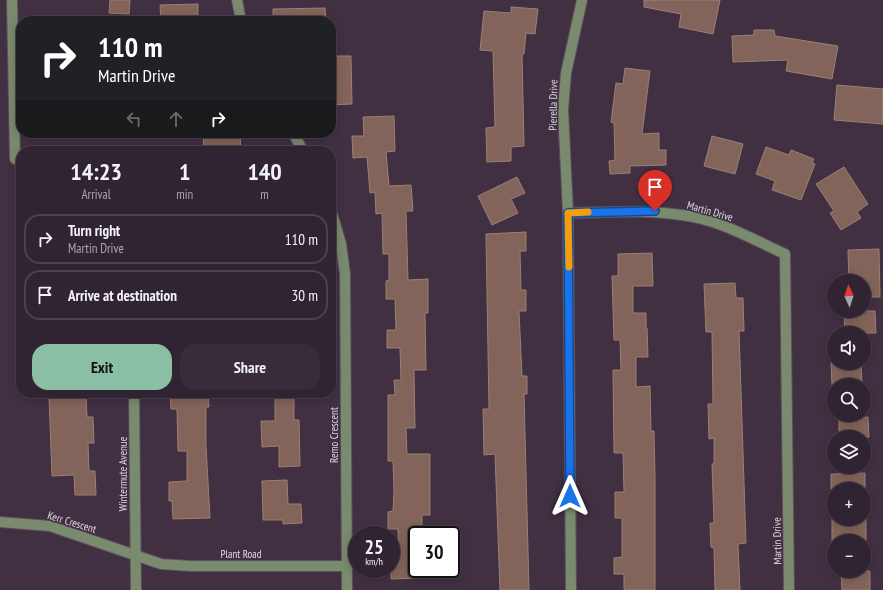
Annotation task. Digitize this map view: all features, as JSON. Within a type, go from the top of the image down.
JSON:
[{"type":"street","points":[[12,0],[15,159]]},
{"type":"street","points":[[237,0],[240,16]]},
{"type":"street","name":"Pierella Drive","points":[[568,213],[564,109],[566,73],[582,0]]},
{"type":"street","name":"Martin Drive","points":[[568,213],[655,211],[695,217],[735,231],[785,254],[789,590]]},
{"type":"street","points":[[568,213],[571,590]]},
{"type":"street","name":"Remo Crescent","points":[[336,227],[341,244],[345,274],[347,590]]},
{"type":"street","name":"Wintermute Avenue","points":[[134,398],[135,556]]},
{"type":"street","name":"Kerr Crescent","points":[[0,522],[50,526],[135,556]]},
{"type":"street","points":[[135,556],[136,590]]},
{"type":"street","name":"Plant Road","points":[[135,556],[161,564],[190,566],[347,566]]},
{"type":"building","points":[[110,0],[130,0],[129,14],[109,13]]},
{"type":"building","points":[[644,0],[720,0],[713,34],[679,27],[681,14],[644,7]]},
{"type":"building","points":[[198,4],[198,16],[161,16],[160,5]]},
{"type":"building","points":[[511,7],[538,9],[535,34],[526,33],[524,54],[522,54],[524,146],[511,147],[511,161],[487,162],[486,128],[495,127],[493,51],[480,50],[484,11],[511,13]]},
{"type":"building","points":[[325,8],[326,16],[273,16],[273,9]]},
{"type":"building","points":[[754,30],[774,30],[775,36],[838,46],[832,79],[786,71],[788,60],[733,62],[732,36],[754,35]]},
{"type":"building","points":[[336,56],[351,56],[352,104],[336,105]]},
{"type":"building","points":[[625,68],[650,71],[642,134],[659,133],[659,150],[666,150],[666,165],[630,166],[630,173],[610,174],[609,161],[615,160],[614,123],[611,122],[616,83],[623,84]]},
{"type":"building","points":[[837,85],[883,89],[883,124],[834,120]]},
{"type":"building","points":[[394,116],[395,151],[386,152],[389,186],[411,185],[413,211],[406,211],[408,280],[428,279],[428,313],[425,313],[426,370],[414,370],[415,428],[406,428],[407,454],[430,454],[430,515],[422,515],[422,526],[408,526],[408,578],[417,578],[391,579],[400,578],[400,526],[388,526],[388,512],[393,511],[394,491],[393,461],[388,461],[388,395],[395,395],[394,380],[401,380],[400,348],[387,348],[387,330],[396,330],[395,299],[386,299],[386,281],[389,280],[389,254],[383,254],[382,213],[376,214],[375,192],[370,193],[367,157],[353,158],[352,136],[364,136],[363,117]]},
{"type":"building","points":[[712,136],[743,144],[735,174],[704,166]]},
{"type":"building","points":[[203,138],[240,138],[241,146],[204,146]]},
{"type":"building","points":[[766,147],[789,155],[791,150],[814,159],[812,163],[815,164],[801,200],[772,190],[775,181],[756,174]]},
{"type":"building","points":[[844,167],[868,204],[857,212],[861,218],[841,230],[830,213],[834,211],[816,184]]},
{"type":"building","points":[[517,177],[525,193],[511,199],[518,213],[492,225],[478,196]]},
{"type":"building","points":[[526,232],[526,251],[520,251],[521,290],[526,290],[526,311],[519,311],[522,376],[527,376],[527,394],[524,394],[529,590],[500,590],[495,454],[484,455],[483,409],[489,409],[486,234]]},
{"type":"building","points":[[879,249],[880,297],[871,297],[871,274],[849,274],[848,250]]},
{"type":"building","points":[[652,253],[653,286],[633,286],[633,313],[646,313],[648,357],[636,357],[636,387],[650,386],[651,431],[654,431],[655,590],[625,590],[624,574],[614,574],[614,558],[622,557],[622,518],[615,518],[615,492],[624,492],[623,453],[614,453],[613,370],[621,370],[620,340],[614,340],[612,276],[618,276],[618,254]]},
{"type":"building","points":[[735,283],[736,298],[743,298],[744,331],[739,331],[746,543],[738,544],[740,590],[715,590],[714,548],[711,547],[710,523],[714,523],[712,464],[714,464],[714,438],[709,439],[708,404],[713,404],[712,332],[706,332],[704,284]]},
{"type":"building","points":[[871,311],[875,311],[876,333],[871,333],[871,326],[845,326],[844,318],[871,318]]},
{"type":"building","points":[[831,370],[861,370],[862,378],[832,378]]},
{"type":"building","points":[[49,398],[86,398],[87,417],[93,417],[94,443],[88,443],[89,471],[95,471],[96,495],[75,495],[74,475],[52,476]]},
{"type":"building","points":[[170,398],[208,398],[209,407],[206,407],[206,446],[210,518],[173,519],[172,501],[169,501],[169,482],[187,481],[187,451],[178,451],[177,409],[171,409]]},
{"type":"building","points":[[275,398],[294,398],[294,420],[299,420],[300,466],[279,467],[279,446],[262,447],[261,421],[275,421]]},
{"type":"building","points":[[839,422],[868,422],[869,430],[839,430]]},
{"type":"building","points":[[831,474],[865,474],[865,482],[831,482]]},
{"type":"building","points":[[287,480],[288,504],[301,504],[302,523],[283,524],[283,520],[263,520],[262,481]]},
{"type":"building","points":[[832,526],[866,526],[866,534],[832,534]]},
{"type":"building","points":[[841,578],[870,578],[870,590],[842,590]]},
{"type":"slow traffic","points":[[569,267],[568,213],[588,212]]},
{"type":"route","points":[[570,496],[568,213],[655,211]]}]
